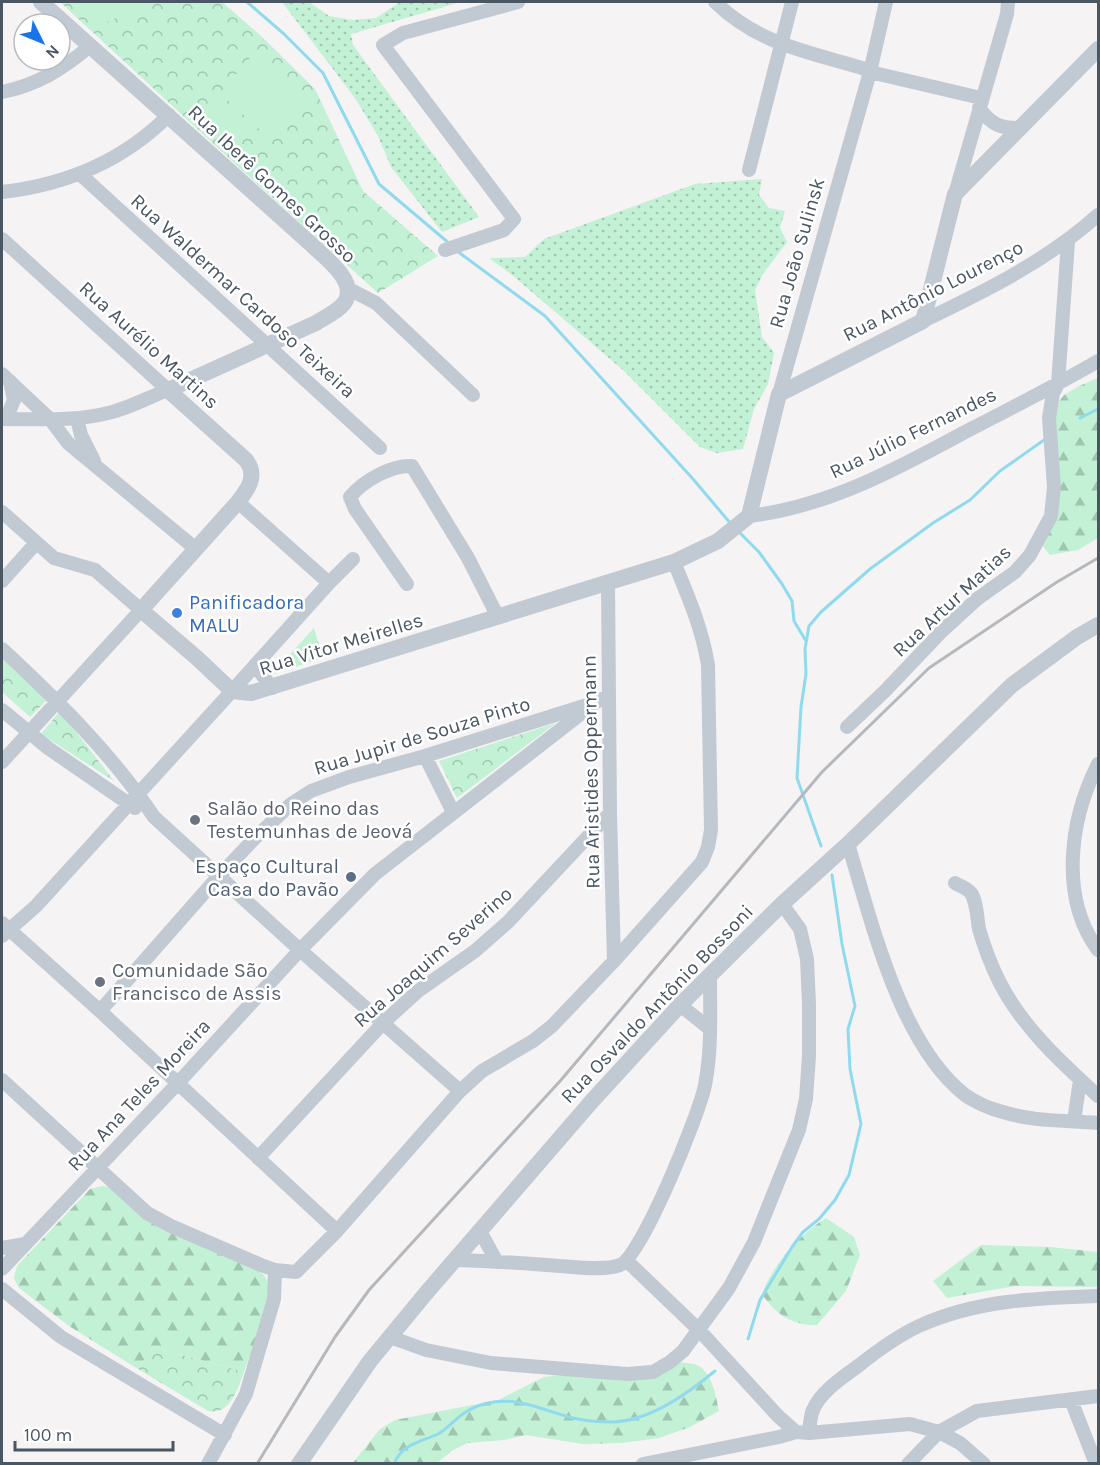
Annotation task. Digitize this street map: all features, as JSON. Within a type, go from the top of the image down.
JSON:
[{"type":"street","name":"Rua Iberê Gomes Grosso","points":[[41,2],[312,245],[344,278],[349,289],[376,303],[473,395]]},
{"type":"street","points":[[445,250],[504,230],[514,219],[383,45],[403,33],[518,2]]},
{"type":"street","points":[[715,2],[747,28],[781,44],[980,103],[990,122],[1011,128],[1021,128]]},
{"type":"street","points":[[748,170],[792,2]]},
{"type":"street","name":"Rua João Sulinsk","points":[[744,519],[870,72],[886,2]]},
{"type":"street","points":[[923,321],[955,194],[1007,14],[1008,2]]},
{"type":"street","points":[[2,92],[42,80],[70,63],[90,46]]},
{"type":"street","points":[[955,194],[1098,49]]},
{"type":"street","points":[[2,192],[25,189],[80,174],[119,155],[152,132],[169,115]]},
{"type":"street","name":"Rua Waldermar Cardoso Teixeira","points":[[80,174],[380,448]]},
{"type":"street","name":"Rua Antônio Lourenço","points":[[779,394],[978,295],[1068,242],[1098,215]]},
{"type":"street","name":"Rua Aurélio Martins","points":[[2,240],[246,460],[251,468],[252,477],[249,488],[238,502]]},
{"type":"street","name":"Rua Artur Matias","points":[[847,728],[942,631],[977,599],[1015,572],[1030,555],[1051,516],[1054,487],[1049,418],[1053,393],[1058,384],[1068,242]]},
{"type":"street","points":[[6,378],[14,400],[4,419],[77,419],[113,412],[168,390],[316,323],[338,309],[346,300],[349,289]]},
{"type":"street","name":"Rua Júlio Fernandes","points":[[744,519],[825,499],[887,473],[1098,361]]},
{"type":"street","points":[[6,378],[50,419],[68,443],[196,549]]},
{"type":"street","points":[[77,419],[81,435],[96,465]]},
{"type":"street","points":[[407,584],[355,509],[350,497],[357,489],[390,469],[412,466],[468,558],[498,617]]},
{"type":"street","points":[[2,762],[238,502],[329,583]]},
{"type":"street","points":[[2,512],[54,558],[95,570],[232,691]]},
{"type":"street","name":"Rua Vitor Meirelles","points":[[232,691],[251,693],[272,688],[674,562],[696,554],[722,538],[744,519]]},
{"type":"street","points":[[2,581],[36,543]]},
{"type":"street","points":[[337,1231],[100,1011],[4,930],[36,906],[353,559]]},
{"type":"street","points":[[2,1080],[147,1213],[171,1226],[275,1270],[296,1272],[337,1231],[460,1090],[483,1071],[533,1041],[552,1026],[614,961],[702,862],[711,830],[708,664],[705,643],[696,614],[674,562]]},
{"type":"street","name":"Rua Aristides Oppermann","points":[[608,583],[602,699],[610,813],[614,961]]},
{"type":"street","name":"Rua Osvaldo Antônio Bossoni","points":[[299,1464],[390,1337],[592,1101],[680,1005],[782,904],[848,844],[1012,685],[1077,637],[1098,625]]},
{"type":"street","points":[[2,649],[57,700],[134,799],[218,877],[460,1090]]},
{"type":"street","points":[[255,665],[272,688]]},
{"type":"street","name":"Rua Jupir de Souza Pinto","points":[[100,1011],[218,877],[291,804],[311,791],[349,777],[425,756],[602,699]]},
{"type":"street","name":"Rua Ana Teles Moreira","points":[[2,1269],[300,950],[375,874],[602,699]]},
{"type":"street","points":[[2,710],[28,734],[134,799]]},
{"type":"street","points":[[425,756],[453,812]]},
{"type":"street","points":[[1098,764],[1082,811],[1074,846],[1072,873],[1085,926],[1098,950]]},
{"type":"street","name":"Rua Joaquim Severino","points":[[258,1158],[384,1022],[418,992],[475,951],[508,922],[610,813]]},
{"type":"street","points":[[848,844],[888,971],[918,1037],[934,1061],[967,1096],[1003,1112],[1049,1121],[1098,1123]]},
{"type":"street","points":[[955,883],[973,895],[987,952],[999,981],[1012,1003],[1032,1031],[1098,1096]]},
{"type":"street","points":[[390,1337],[426,1350],[491,1363],[627,1374],[653,1372],[683,1351],[729,1287],[753,1242],[776,1191],[799,1130],[806,1099],[809,1045],[807,960],[800,929],[782,904]]},
{"type":"street","points":[[455,1260],[590,1267],[619,1266],[627,1261],[636,1249],[667,1186],[700,1103],[705,1085],[710,1029],[710,975]]},
{"type":"street","points":[[680,1005],[710,1029]]},
{"type":"street","points":[[1074,1121],[1080,1080]]},
{"type":"street","points":[[480,1231],[497,1262]]},
{"type":"street","points":[[2,1248],[25,1244]]},
{"type":"street","points":[[627,1261],[699,1330],[778,1416],[802,1432]]},
{"type":"street","points":[[208,1464],[246,1394],[274,1299],[275,1270]]},
{"type":"street","points":[[2,1289],[61,1336],[225,1435]]},
{"type":"street","points":[[802,1432],[824,1394],[879,1350],[919,1326],[962,1310],[992,1304],[1031,1298],[1098,1296]]},
{"type":"street","points":[[908,1464],[939,1432],[977,1411],[1098,1396]]},
{"type":"street","points":[[1071,1400],[1096,1464]]},
{"type":"street","points":[[643,1464],[802,1432],[910,1424],[939,1432],[960,1443],[984,1464]]},
{"type":"green space","points":[[60,2],[222,2],[259,34],[315,89],[363,191],[438,256],[378,293]]},
{"type":"green space","points":[[85,2],[150,2],[97,27]]},
{"type":"green space","points":[[282,2],[309,2],[329,16],[353,20],[376,18],[400,2],[461,2],[351,34],[353,45],[479,217],[442,232],[391,167],[378,136],[355,98]]},
{"type":"green space","points":[[251,57],[305,105],[272,141],[220,93]]},
{"type":"green space","points":[[219,99],[253,131],[235,148],[201,119]]},
{"type":"green space","points":[[762,179],[759,195],[769,208],[785,211],[780,228],[787,242],[763,274],[755,290],[762,337],[774,353],[768,384],[754,409],[743,449],[717,453],[700,447],[623,370],[511,274],[489,258],[525,257],[544,239],[695,184]]},
{"type":"green space","points":[[1098,378],[1098,538],[1078,550],[1050,555],[1039,542],[1054,496],[1050,413],[1064,395]]},
{"type":"green space","points":[[314,628],[323,658],[271,675]]},
{"type":"green space","points":[[2,659],[47,700],[30,717],[2,692]]},
{"type":"green space","points":[[60,711],[114,781],[41,734]]},
{"type":"green space","points":[[556,723],[457,798],[439,761]]},
{"type":"green space","points":[[109,1187],[151,1223],[250,1265],[264,1276],[267,1281],[267,1301],[244,1372],[153,1347],[138,1369],[69,1326],[19,1288],[14,1278],[17,1266],[90,1189]]},
{"type":"green space","points":[[826,1218],[854,1237],[860,1255],[846,1291],[817,1325],[808,1325],[792,1321],[779,1313],[762,1294],[773,1272],[788,1251]]},
{"type":"green space","points":[[981,1245],[1050,1247],[1098,1252],[1098,1287],[1015,1286],[947,1298],[933,1281]]},
{"type":"green space","points":[[153,1347],[244,1372],[232,1399],[222,1409],[208,1411],[138,1369]]},
{"type":"green space","points":[[679,1362],[695,1364],[704,1370],[713,1387],[719,1411],[690,1427],[659,1438],[622,1443],[583,1444],[526,1435],[504,1440],[468,1443],[453,1450],[437,1463],[352,1464],[380,1429],[395,1420],[498,1400],[544,1377]]},
{"type":"waterway","points":[[247,2],[284,34],[323,73],[379,184],[450,244]]},
{"type":"waterway","points":[[457,251],[545,316],[731,524]]},
{"type":"waterway","points":[[1080,418],[1098,409]]},
{"type":"waterway","points":[[821,846],[797,778],[801,707],[806,674],[805,649],[809,626],[821,612],[870,569],[933,523],[970,500],[1000,471],[1044,440]]},
{"type":"waterway","points":[[738,531],[759,552],[782,584],[792,601],[794,621],[806,641]]},
{"type":"waterway","points":[[748,1339],[760,1300],[792,1247],[803,1232],[819,1219],[835,1200],[849,1175],[861,1124],[850,1069],[848,1029],[855,1006],[842,944],[832,875]]},
{"type":"waterway","points":[[394,1464],[397,1457],[407,1448],[438,1434],[465,1412],[485,1404],[510,1401],[583,1420],[598,1422],[628,1420],[668,1404],[715,1371]]},
{"type":"railway","points":[[257,1464],[335,1337],[369,1290],[561,1080],[822,772],[929,668],[1057,582],[1098,558]]},
{"type":"place","name":"Panificadora MALU","points":[[177,613]]},
{"type":"place","name":"Salão do Reino das Testemunhas de Jeová","points":[[195,820]]},
{"type":"place","name":"Espaço Cultural Casa do Pavão","points":[[351,877]]},
{"type":"place","name":"Comunidade São Francisco de Assis","points":[[100,982]]}]
